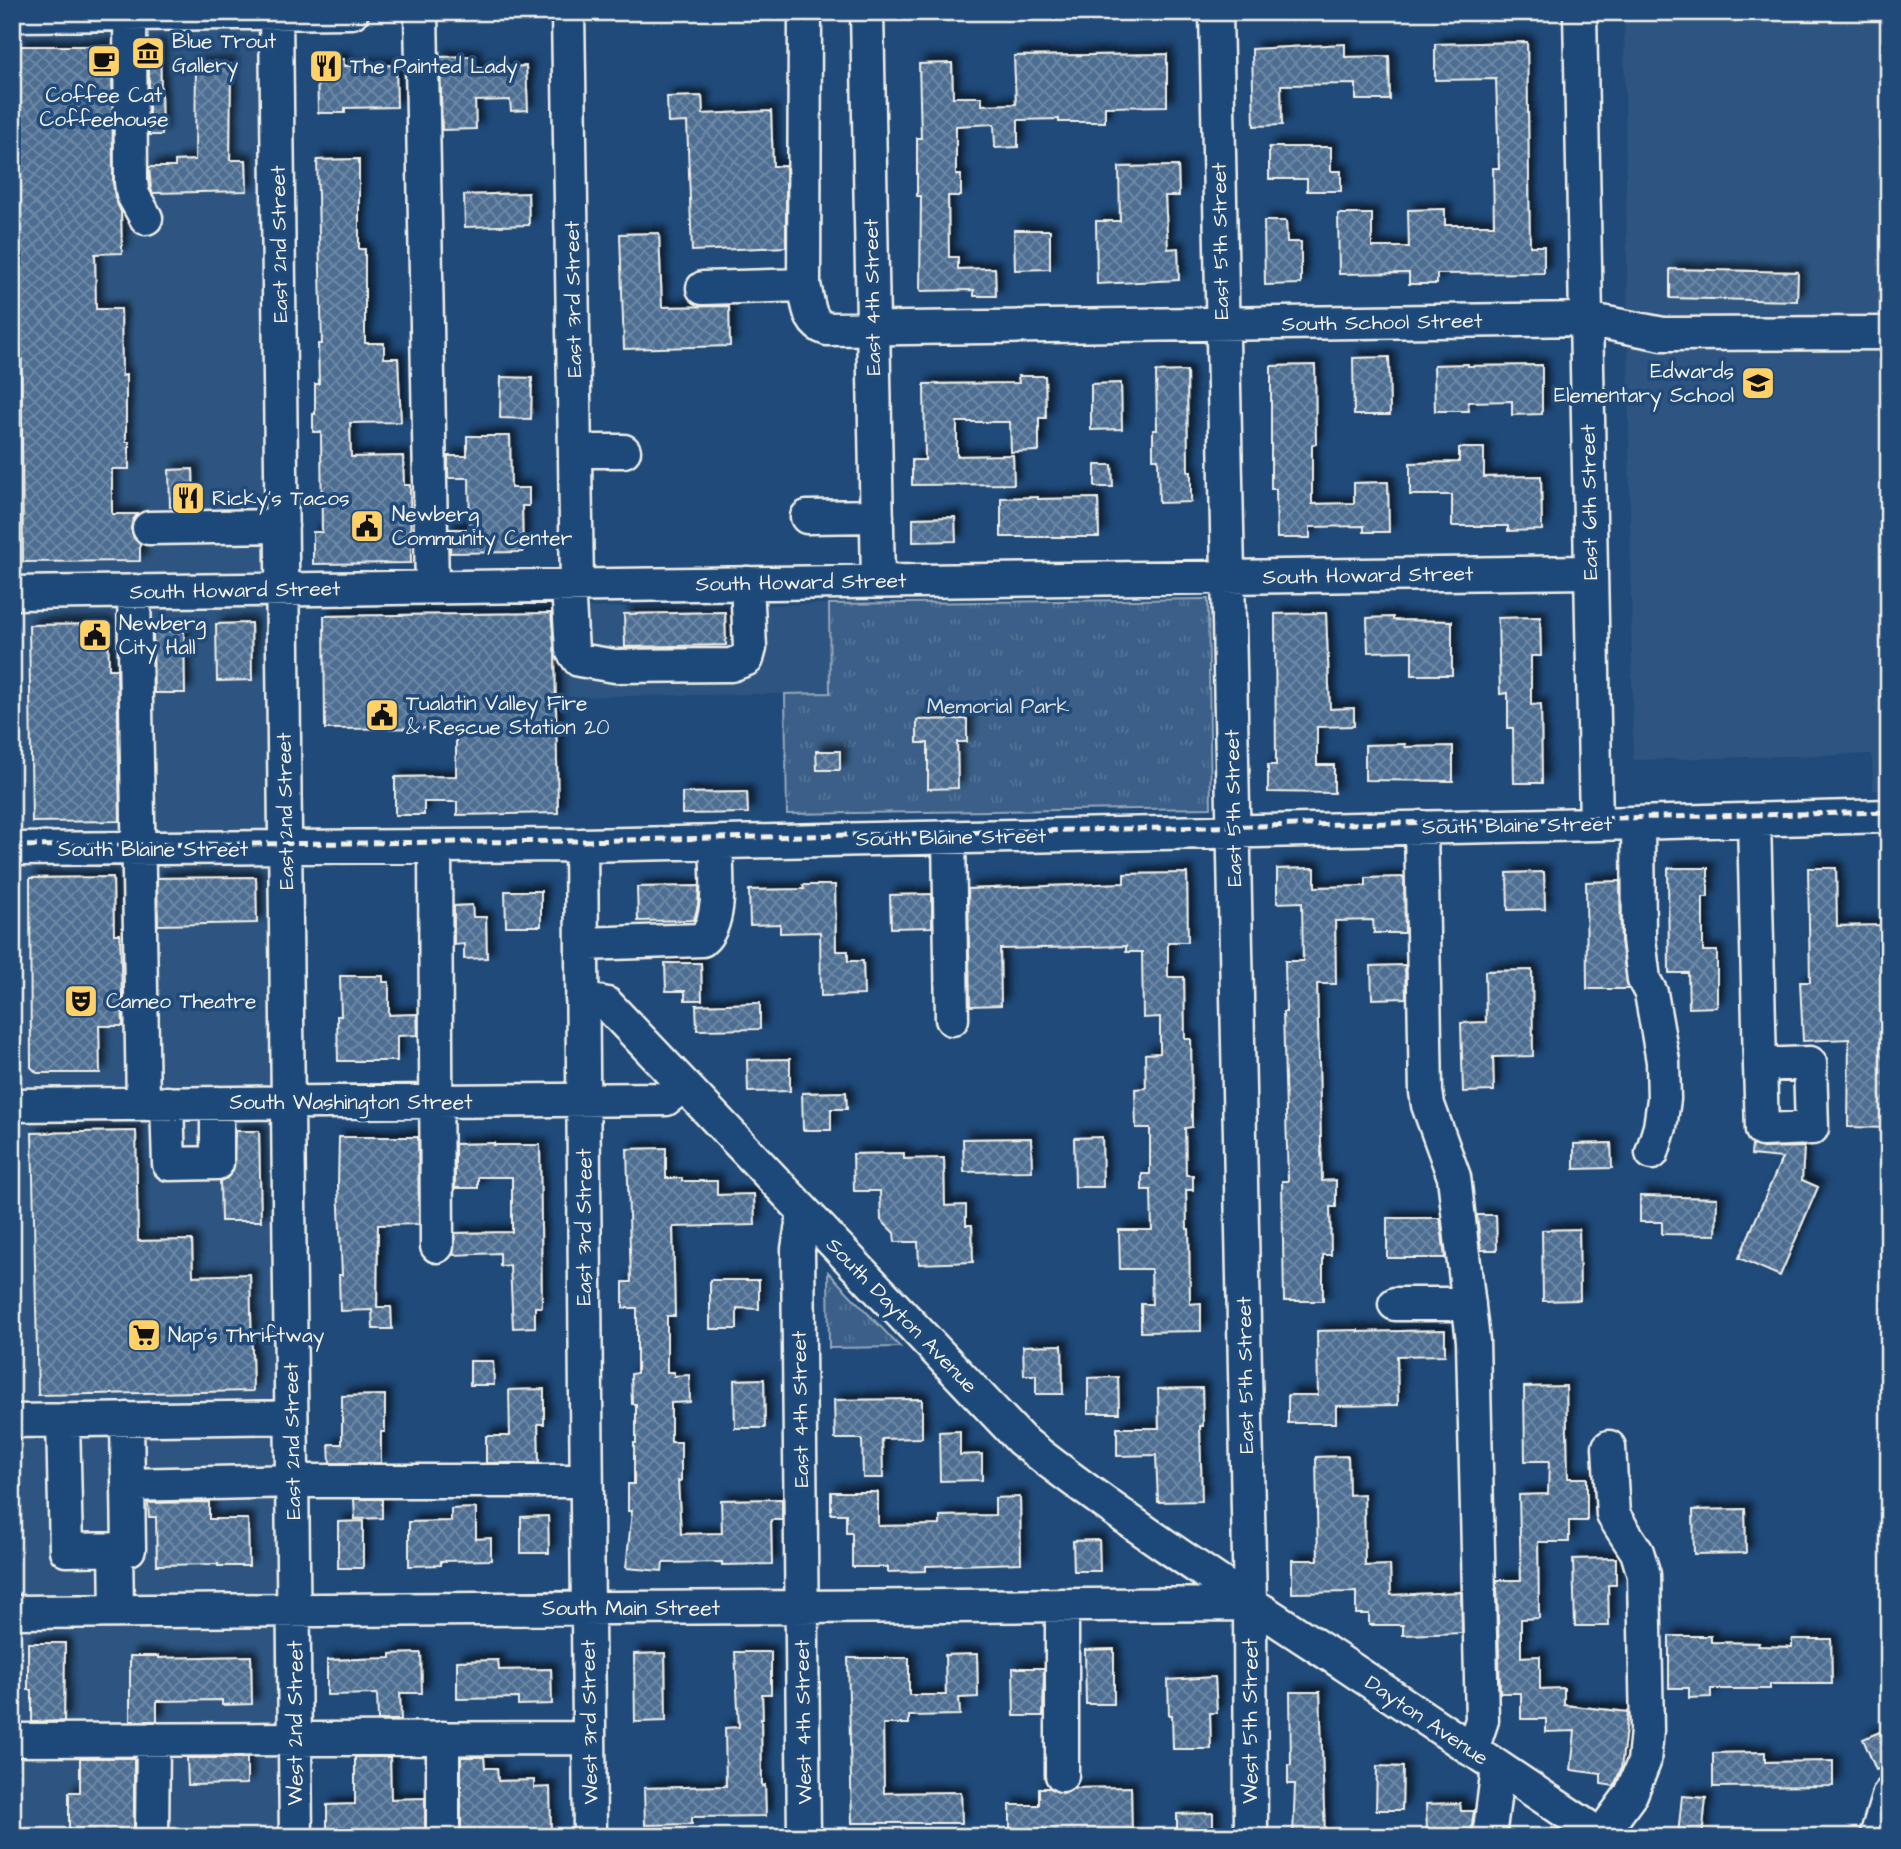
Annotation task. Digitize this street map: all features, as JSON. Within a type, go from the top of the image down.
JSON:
[{"type":"street","points":[[12,15],[352,12]]},
{"type":"street","points":[[421,12],[432,587]]},
{"type":"street","name":"East 3rd Street","points":[[568,12],[575,451],[572,650],[579,660],[615,666],[731,665],[747,659],[750,648],[747,583]]},
{"type":"street","points":[[703,288],[804,285],[804,12]]},
{"type":"street","name":"East 4th Street","points":[[867,12],[878,582]]},
{"type":"street","name":"East 5th Street","points":[[1216,12],[1250,1604]]},
{"type":"street","name":"East 6th Street","points":[[1580,12],[1596,824]]},
{"type":"street","points":[[130,13],[131,182],[133,195],[146,218]]},
{"type":"street","name":"East 2nd Street","points":[[276,13],[295,1610]]},
{"type":"street","name":"South School Street","points":[[804,285],[813,320],[817,326],[827,329],[1586,319],[1662,334],[1889,333]]},
{"type":"street","points":[[575,451],[624,451]]},
{"type":"street","points":[[807,517],[877,516]]},
{"type":"street","points":[[149,528],[282,526]]},
{"type":"street","name":"South Howard Street","points":[[12,593],[1591,572]]},
{"type":"street","points":[[134,592],[138,849],[155,1103],[169,1164],[217,1163],[217,1103]]},
{"type":"street","name":"South Blaine Street","points":[[12,849],[581,845],[1889,816]]},
{"type":"street","points":[[1754,820],[1760,1065]]},
{"type":"street","points":[[1646,823],[1660,948],[1658,978],[1651,993],[1663,1061],[1664,1099],[1660,1127],[1652,1153]]},
{"type":"street","points":[[1421,827],[1426,1092],[1428,1105],[1454,1177],[1473,1355],[1482,1720],[1472,1750]]},
{"type":"street","points":[[949,837],[952,1019]]},
{"type":"street","points":[[582,944],[702,940],[708,935],[716,916],[716,842]]},
{"type":"street","name":"East 3rd Street","points":[[581,845],[588,1608]]},
{"type":"street","points":[[435,846],[437,1245]]},
{"type":"street","name":"South Dayton Avenue","points":[[582,999],[607,1004],[1021,1440],[1060,1471],[1250,1604]]},
{"type":"street","name":"South Washington Street","points":[[12,1105],[666,1099],[684,1085]]},
{"type":"street","name":"East 4th Street","points":[[802,1607],[798,1249],[803,1212]]},
{"type":"street","points":[[1395,1304],[1469,1304]]},
{"type":"street","points":[[12,1421],[291,1417]]},
{"type":"street","points":[[63,1420],[66,1550],[129,1549],[127,1419]]},
{"type":"street","points":[[1602,1836],[1631,1794],[1644,1762],[1647,1730],[1644,1575],[1637,1552],[1613,1515],[1609,1447]]},
{"type":"street","points":[[128,1485],[293,1481],[586,1481]]},
{"type":"street","points":[[116,1549],[117,1611]]},
{"type":"street","name":"South Main Street","points":[[12,1612],[1250,1604]]},
{"type":"street","name":"Dayton Avenue","points":[[1250,1604],[1602,1836]]},
{"type":"street","name":"West 5th Street","points":[[1250,1604],[1251,1837]]},
{"type":"street","points":[[1062,1605],[1062,1775]]},
{"type":"street","name":"West 4th Street","points":[[802,1607],[804,1837]]},
{"type":"street","name":"West 3rd Street","points":[[588,1608],[590,1837]]},
{"type":"street","name":"West 2nd Street","points":[[295,1610],[296,1837]]},
{"type":"street","points":[[443,1738],[443,1837]]},
{"type":"street","points":[[12,1740],[589,1738]]},
{"type":"street","points":[[152,1837],[153,1739]]},
{"type":"street","points":[[1489,1837],[1498,1768]]},
{"type":"street","points":[[1876,1837],[1889,1794]]},
{"type":"shaded area","points":[[12,12],[266,12],[278,1837],[12,1837]]},
{"type":"shaded area","name":"Edwards Elementary School","points":[[1624,12],[1889,12],[1889,790],[1873,790],[1872,754],[1633,760]]},
{"type":"shaded area","points":[[829,604],[830,693],[562,697],[561,608]]},
{"type":"green space","name":"Memorial Park","points":[[1208,599],[1211,808],[787,814],[785,694],[830,693],[829,604]]},
{"type":"green space","points":[[828,1272],[900,1347],[829,1348]]},
{"type":"building","points":[[1527,42],[1530,246],[1544,246],[1544,273],[1437,274],[1437,284],[1409,284],[1409,273],[1339,274],[1338,214],[1372,214],[1372,247],[1409,247],[1408,210],[1445,209],[1445,225],[1494,225],[1493,168],[1499,168],[1496,79],[1435,80],[1435,44]]},
{"type":"building","points":[[1345,44],[1345,57],[1389,56],[1390,100],[1356,100],[1356,84],[1281,85],[1282,125],[1254,126],[1252,49]]},
{"type":"building","points":[[19,46],[112,46],[113,182],[115,198],[121,212],[122,253],[95,254],[96,309],[121,309],[122,376],[126,375],[126,442],[129,442],[129,469],[112,469],[112,514],[138,514],[131,529],[140,544],[140,561],[23,562]]},
{"type":"building","points":[[149,46],[160,46],[162,135],[149,135]]},
{"type":"building","points":[[1167,54],[1167,106],[1105,107],[1105,122],[1018,120],[1018,147],[995,148],[994,124],[956,126],[956,175],[961,175],[961,196],[948,196],[949,257],[958,257],[958,269],[995,268],[996,296],[974,296],[974,290],[920,291],[921,196],[917,196],[917,138],[921,138],[919,64],[952,63],[953,97],[982,97],[982,105],[1016,104],[1014,56]]},
{"type":"building","points":[[474,56],[474,68],[526,66],[528,110],[511,111],[510,100],[475,101],[476,129],[442,130],[440,57]]},
{"type":"building","points":[[344,59],[344,66],[396,65],[397,107],[345,108],[345,113],[318,113],[317,60]]},
{"type":"building","points":[[196,64],[231,64],[230,160],[246,160],[247,191],[153,193],[151,189],[149,167],[175,167],[175,161],[195,160]]},
{"type":"building","points":[[702,96],[703,114],[771,111],[773,166],[786,166],[786,247],[692,251],[687,122],[668,123],[667,97]]},
{"type":"building","points":[[1269,147],[1331,147],[1331,171],[1341,171],[1341,191],[1307,191],[1307,179],[1269,179]]},
{"type":"building","points":[[359,159],[359,249],[365,249],[365,343],[384,343],[384,358],[398,358],[401,422],[350,423],[351,457],[403,456],[404,485],[410,485],[411,563],[313,564],[313,532],[322,532],[321,432],[313,432],[315,384],[319,384],[318,344],[322,344],[317,160]]},
{"type":"building","points":[[1178,166],[1179,196],[1165,196],[1168,249],[1178,248],[1179,280],[1097,284],[1096,221],[1120,221],[1119,167]]},
{"type":"building","points":[[528,193],[529,225],[465,227],[464,195]]},
{"type":"building","points":[[1264,221],[1286,221],[1287,242],[1301,242],[1301,284],[1265,285]]},
{"type":"building","points":[[1014,230],[1050,230],[1050,269],[1015,270]]},
{"type":"building","points":[[659,233],[662,307],[729,306],[730,346],[624,349],[620,234]]},
{"type":"building","points":[[1670,269],[1798,272],[1797,301],[1670,298]]},
{"type":"building","points":[[1389,357],[1390,415],[1354,415],[1353,358]]},
{"type":"building","points":[[1315,365],[1316,444],[1312,445],[1312,504],[1354,503],[1354,483],[1388,482],[1389,532],[1364,532],[1364,526],[1310,527],[1310,538],[1277,538],[1276,489],[1271,489],[1271,366]]},
{"type":"building","points":[[1434,365],[1542,365],[1542,414],[1512,415],[1512,401],[1468,402],[1469,411],[1435,411]]},
{"type":"building","points":[[1187,371],[1191,502],[1159,503],[1158,459],[1153,459],[1153,430],[1157,430],[1156,372]]},
{"type":"building","points":[[1018,376],[1045,376],[1046,418],[1039,418],[1039,451],[1011,452],[1010,422],[957,422],[957,456],[1013,455],[1014,484],[912,485],[912,460],[925,460],[924,384],[1019,383]]},
{"type":"building","points":[[501,377],[532,378],[531,419],[500,418]]},
{"type":"building","points":[[1121,383],[1122,429],[1091,430],[1091,384]]},
{"type":"building","points":[[467,436],[510,436],[511,488],[529,488],[529,506],[522,506],[523,552],[450,553],[450,529],[470,529],[469,478],[448,478],[448,456],[467,456]]},
{"type":"building","points":[[1459,448],[1484,448],[1484,477],[1541,476],[1542,530],[1508,531],[1508,526],[1452,526],[1452,495],[1410,495],[1410,463],[1459,462]]},
{"type":"building","points":[[1095,465],[1112,465],[1113,487],[1095,487]]},
{"type":"building","points":[[193,469],[194,507],[170,507],[169,470]]},
{"type":"building","points":[[1001,498],[1098,498],[1099,537],[1001,537]]},
{"type":"building","points":[[955,517],[956,541],[913,542],[913,518]]},
{"type":"building","points":[[725,612],[726,645],[625,647],[624,614]]},
{"type":"building","points":[[551,613],[555,655],[558,813],[457,815],[457,802],[424,802],[424,815],[395,815],[395,777],[456,776],[456,728],[325,729],[324,616]]},
{"type":"building","points":[[1326,613],[1330,709],[1354,708],[1354,726],[1317,727],[1317,765],[1334,765],[1334,793],[1268,792],[1268,765],[1276,765],[1275,614]]},
{"type":"building","points":[[1393,617],[1393,620],[1452,621],[1452,675],[1412,675],[1412,651],[1368,652],[1367,618]]},
{"type":"building","points":[[1540,617],[1541,656],[1531,656],[1531,705],[1541,704],[1542,783],[1514,783],[1513,728],[1508,728],[1508,693],[1500,694],[1498,618]]},
{"type":"building","points":[[251,623],[252,680],[217,681],[216,624]]},
{"type":"building","points":[[108,624],[109,669],[117,669],[120,821],[32,822],[29,625]]},
{"type":"building","points":[[153,631],[184,631],[185,693],[154,693]]},
{"type":"building","points":[[967,719],[967,742],[957,742],[958,788],[928,789],[928,743],[917,743],[917,720]]},
{"type":"building","points":[[1405,744],[1405,747],[1453,746],[1453,781],[1365,780],[1365,745]]},
{"type":"building","points":[[816,751],[840,751],[840,770],[817,770]]},
{"type":"building","points":[[747,792],[748,813],[682,814],[682,793]]},
{"type":"building","points":[[1315,868],[1315,887],[1366,886],[1366,878],[1404,877],[1405,933],[1374,933],[1373,920],[1335,921],[1336,984],[1317,984],[1322,1181],[1336,1180],[1336,1207],[1330,1207],[1331,1255],[1323,1255],[1323,1301],[1284,1301],[1282,1181],[1288,1181],[1283,1012],[1286,1012],[1285,961],[1303,961],[1302,902],[1277,903],[1277,869]]},
{"type":"building","points":[[1668,868],[1708,868],[1708,897],[1703,897],[1703,951],[1717,951],[1717,1007],[1689,1008],[1688,973],[1669,973]]},
{"type":"building","points":[[1808,868],[1836,868],[1837,926],[1889,925],[1889,1128],[1848,1127],[1849,1039],[1803,1041],[1800,982],[1810,982]]},
{"type":"building","points":[[1544,872],[1545,909],[1508,910],[1507,873]]},
{"type":"building","points":[[1187,873],[1188,942],[1168,942],[1168,977],[1184,977],[1185,1039],[1191,1039],[1192,1127],[1185,1128],[1186,1175],[1193,1175],[1193,1190],[1186,1190],[1187,1229],[1190,1304],[1201,1303],[1201,1331],[1141,1332],[1141,1304],[1152,1304],[1151,1269],[1120,1269],[1119,1230],[1152,1230],[1151,1190],[1142,1190],[1142,1174],[1150,1174],[1150,1128],[1136,1128],[1135,1089],[1146,1088],[1145,1054],[1160,1053],[1160,1017],[1143,1018],[1142,952],[1126,952],[1126,946],[1000,949],[1001,1005],[970,1006],[968,889],[1124,883],[1124,874]]},
{"type":"building","points":[[113,877],[114,934],[120,934],[123,1026],[99,1026],[100,1073],[37,1073],[31,1067],[30,878]]},
{"type":"building","points":[[256,877],[257,923],[158,925],[157,878]]},
{"type":"building","points":[[1620,881],[1621,941],[1628,989],[1587,989],[1586,882]]},
{"type":"building","points":[[803,885],[835,885],[836,951],[848,951],[848,961],[863,961],[864,995],[821,996],[820,932],[780,933],[780,924],[750,925],[749,890],[804,889]]},
{"type":"building","points":[[699,886],[694,920],[638,921],[637,887]]},
{"type":"building","points":[[505,891],[541,891],[541,926],[506,926]]},
{"type":"building","points":[[932,894],[932,927],[891,928],[890,895]]},
{"type":"building","points":[[472,905],[473,917],[486,917],[487,958],[464,959],[464,944],[454,945],[454,906]]},
{"type":"building","points":[[665,963],[701,963],[702,1000],[685,1000],[685,991],[666,991]]},
{"type":"building","points":[[1405,965],[1406,998],[1372,999],[1371,966]]},
{"type":"building","points":[[1532,970],[1533,1056],[1493,1057],[1494,1091],[1463,1092],[1461,1023],[1486,1022],[1485,971]]},
{"type":"building","points":[[340,976],[383,976],[383,982],[389,982],[389,1015],[417,1014],[418,1035],[397,1036],[397,1061],[338,1061]]},
{"type":"building","points":[[760,1003],[760,1029],[697,1030],[696,1005]]},
{"type":"building","points":[[790,1059],[790,1091],[748,1092],[747,1060]]},
{"type":"building","points":[[846,1092],[847,1109],[831,1109],[831,1130],[803,1130],[802,1093]]},
{"type":"building","points":[[136,1131],[138,1241],[192,1240],[193,1276],[250,1274],[253,1391],[38,1395],[32,1133]]},
{"type":"building","points":[[235,1131],[259,1131],[261,1221],[221,1221],[220,1181],[233,1171]]},
{"type":"building","points":[[339,1137],[418,1137],[419,1224],[378,1225],[377,1307],[391,1307],[392,1329],[373,1329],[372,1310],[340,1311],[339,1275],[342,1275]]},
{"type":"building","points":[[1102,1137],[1103,1187],[1075,1187],[1074,1138]]},
{"type":"building","points":[[1031,1138],[1032,1171],[964,1172],[963,1139]]},
{"type":"building","points":[[1611,1143],[1612,1168],[1574,1169],[1574,1144]]},
{"type":"building","points":[[455,1144],[540,1145],[542,1307],[535,1307],[535,1327],[513,1328],[510,1265],[500,1266],[500,1253],[453,1255],[455,1233],[512,1232],[512,1177],[478,1177],[478,1188],[455,1188]]},
{"type":"building","points":[[1752,1145],[1763,1148],[1804,1147],[1802,1180],[1818,1187],[1780,1276],[1739,1258],[1782,1158],[1751,1155]]},
{"type":"building","points":[[666,1148],[666,1178],[717,1181],[717,1195],[754,1194],[755,1225],[673,1227],[675,1316],[667,1316],[667,1372],[674,1372],[674,1376],[689,1375],[690,1402],[671,1403],[671,1442],[681,1442],[681,1481],[678,1481],[681,1534],[722,1533],[721,1500],[782,1499],[782,1520],[771,1520],[772,1564],[663,1563],[662,1571],[626,1568],[632,1511],[628,1511],[628,1484],[634,1484],[636,1443],[636,1404],[632,1404],[631,1374],[637,1373],[637,1308],[623,1308],[623,1282],[631,1282],[627,1149]]},
{"type":"building","points":[[904,1153],[904,1159],[944,1158],[945,1206],[966,1205],[966,1225],[972,1225],[973,1262],[919,1264],[918,1242],[895,1242],[894,1233],[881,1220],[880,1191],[854,1191],[853,1154]]},
{"type":"building","points":[[1640,1196],[1717,1198],[1716,1235],[1662,1234],[1662,1222],[1640,1222]]},
{"type":"building","points":[[1477,1215],[1496,1215],[1497,1250],[1481,1250]]},
{"type":"building","points":[[1387,1218],[1440,1218],[1445,1258],[1387,1258]]},
{"type":"building","points":[[1579,1229],[1580,1300],[1543,1301],[1542,1230]]},
{"type":"building","points":[[710,1280],[759,1280],[759,1309],[737,1308],[737,1329],[710,1329]]},
{"type":"building","points":[[1445,1330],[1445,1355],[1397,1356],[1398,1405],[1336,1406],[1336,1423],[1288,1423],[1288,1395],[1318,1395],[1317,1331]]},
{"type":"building","points":[[1062,1345],[1063,1394],[1036,1394],[1036,1375],[1024,1375],[1023,1346]]},
{"type":"building","points":[[470,1361],[493,1361],[494,1385],[470,1385]]},
{"type":"building","points":[[1118,1377],[1119,1413],[1088,1413],[1088,1378]]},
{"type":"building","points":[[764,1379],[765,1428],[735,1428],[734,1380]]},
{"type":"building","points":[[1566,1386],[1568,1478],[1587,1478],[1587,1521],[1569,1521],[1569,1542],[1538,1542],[1539,1618],[1521,1619],[1521,1657],[1540,1656],[1540,1689],[1564,1688],[1564,1705],[1628,1712],[1621,1769],[1614,1786],[1601,1784],[1601,1774],[1571,1770],[1575,1731],[1546,1732],[1546,1719],[1521,1719],[1521,1693],[1500,1693],[1497,1580],[1521,1580],[1519,1495],[1548,1494],[1549,1461],[1525,1461],[1524,1387]]},
{"type":"building","points":[[1202,1388],[1202,1501],[1158,1502],[1156,1455],[1117,1456],[1117,1428],[1159,1428],[1158,1389]]},
{"type":"building","points":[[544,1389],[544,1424],[538,1424],[539,1463],[486,1463],[486,1436],[510,1436],[509,1390]]},
{"type":"building","points":[[385,1395],[385,1432],[381,1432],[381,1463],[330,1463],[329,1444],[342,1444],[342,1396]]},
{"type":"building","points":[[922,1399],[922,1438],[882,1439],[883,1478],[863,1478],[862,1439],[835,1439],[834,1400]]},
{"type":"building","points":[[960,1431],[960,1455],[982,1454],[982,1480],[940,1481],[939,1432]]},
{"type":"building","points":[[1348,1456],[1349,1495],[1364,1494],[1365,1566],[1390,1565],[1391,1595],[1461,1592],[1462,1633],[1403,1635],[1403,1625],[1369,1625],[1369,1614],[1356,1614],[1356,1592],[1292,1593],[1292,1560],[1318,1560],[1316,1457]]},
{"type":"building","points":[[831,1492],[878,1492],[878,1526],[940,1525],[940,1516],[995,1515],[995,1498],[1020,1497],[1021,1563],[926,1566],[926,1571],[888,1572],[888,1567],[852,1567],[852,1533],[846,1533],[846,1514],[831,1514]]},
{"type":"building","points":[[354,1499],[382,1499],[382,1518],[355,1519]]},
{"type":"building","points":[[209,1502],[209,1519],[248,1519],[249,1566],[157,1565],[156,1517],[149,1517],[148,1503]]},
{"type":"building","points":[[476,1508],[476,1539],[491,1538],[491,1560],[441,1561],[441,1565],[409,1566],[409,1522],[451,1521],[451,1509]]},
{"type":"building","points":[[1745,1509],[1746,1553],[1694,1554],[1693,1510]]},
{"type":"building","points":[[548,1516],[549,1553],[521,1553],[521,1517]]},
{"type":"building","points":[[363,1521],[363,1568],[338,1568],[338,1522]]},
{"type":"building","points":[[1099,1540],[1100,1571],[1074,1571],[1073,1541]]},
{"type":"building","points":[[1616,1558],[1616,1585],[1608,1585],[1609,1626],[1575,1626],[1573,1559]]},
{"type":"building","points":[[1669,1636],[1711,1636],[1711,1642],[1792,1647],[1792,1639],[1831,1639],[1832,1684],[1770,1684],[1770,1689],[1711,1689],[1711,1697],[1689,1698],[1689,1688],[1669,1688]]},
{"type":"building","points":[[28,1643],[65,1643],[64,1721],[32,1722],[32,1690],[28,1690]]},
{"type":"building","points":[[1114,1649],[1114,1704],[1086,1704],[1085,1650]]},
{"type":"building","points":[[735,1652],[771,1652],[771,1694],[762,1694],[761,1719],[762,1786],[765,1785],[766,1816],[692,1817],[692,1824],[645,1825],[644,1788],[726,1786],[725,1728],[739,1727]]},
{"type":"building","points":[[421,1653],[422,1693],[400,1693],[401,1720],[378,1720],[377,1694],[327,1695],[327,1660],[391,1658],[391,1654]]},
{"type":"building","points":[[665,1653],[666,1721],[635,1722],[634,1654]]},
{"type":"building","points":[[977,1654],[978,1697],[959,1698],[960,1715],[909,1716],[909,1724],[883,1724],[884,1793],[961,1792],[962,1823],[852,1823],[848,1658],[909,1658],[909,1695],[946,1695],[945,1655]]},
{"type":"building","points":[[130,1656],[251,1656],[252,1704],[222,1705],[222,1700],[157,1701],[157,1721],[130,1721]]},
{"type":"building","points":[[498,1660],[499,1670],[551,1669],[552,1704],[518,1705],[518,1698],[457,1699],[457,1661]]},
{"type":"building","points":[[1013,1668],[1044,1668],[1043,1716],[1014,1716]]},
{"type":"building","points":[[1215,1677],[1217,1713],[1210,1713],[1211,1749],[1173,1749],[1168,1680]]},
{"type":"building","points":[[1290,1692],[1320,1692],[1325,1837],[1293,1837],[1295,1784],[1288,1784],[1288,1765],[1291,1765]]},
{"type":"building","points":[[1889,1728],[1889,1765],[1876,1770],[1863,1739]]},
{"type":"building","points":[[1765,1752],[1765,1762],[1833,1761],[1833,1786],[1713,1787],[1713,1753]]},
{"type":"building","points":[[355,1757],[390,1757],[391,1799],[425,1798],[425,1830],[327,1833],[327,1805],[355,1804]]},
{"type":"building","points":[[461,1757],[484,1757],[485,1768],[497,1768],[498,1781],[534,1780],[534,1788],[550,1787],[551,1833],[461,1835]]},
{"type":"building","points":[[80,1758],[134,1758],[134,1837],[69,1837],[69,1792],[80,1792]]},
{"type":"building","points":[[187,1758],[247,1758],[247,1784],[188,1785]]},
{"type":"building","points":[[1377,1766],[1403,1767],[1402,1810],[1376,1810]]},
{"type":"building","points":[[1131,1787],[1132,1837],[1010,1837],[1010,1805],[1039,1805],[1039,1788],[1050,1788],[1063,1793],[1074,1788]]},
{"type":"building","points":[[1682,1796],[1706,1798],[1702,1837],[1678,1835]]},
{"type":"building","points":[[1460,1803],[1461,1811],[1474,1811],[1471,1831],[1427,1831],[1426,1804]]},
{"type":"building","points":[[1213,1813],[1213,1837],[1177,1837],[1177,1814]]},
{"type":"railway","points":[[12,846],[580,841],[1889,812]]},
{"type":"place","name":"Blue Trout Gallery","points":[[148,53]]},
{"type":"place","name":"Coffee Cat Coffeehouse","points":[[104,61]]},
{"type":"place","name":"The Painted Lady","points":[[326,66]]},
{"type":"place","name":"Edwards Elementary School","points":[[1758,383]]},
{"type":"place","name":"Ricky's Tacos","points":[[188,498]]},
{"type":"place","name":"Newberg Community Center","points":[[367,526]]},
{"type":"place","name":"Newberg City Hall","points":[[95,635]]},
{"type":"place","name":"Tualatin Valley Fire & Rescue Station 20","points":[[382,715]]},
{"type":"place","name":"Cameo Theatre","points":[[81,1001]]},
{"type":"place","name":"Nap's Thriftway","points":[[144,1335]]}]
